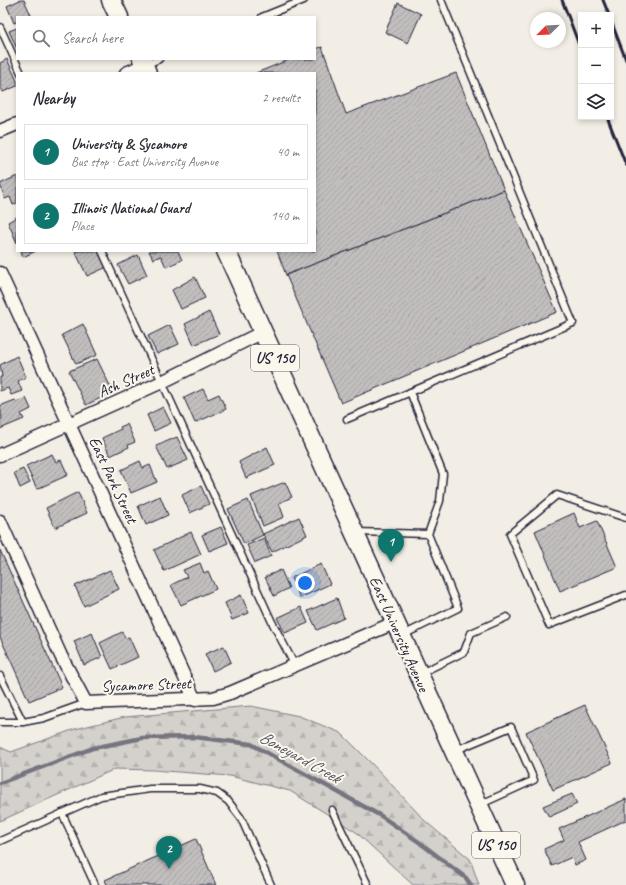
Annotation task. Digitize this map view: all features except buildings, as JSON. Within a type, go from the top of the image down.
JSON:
[{"type":"main road","points":[[111,0],[119,16]]},
{"type":"main road","points":[[123,0],[128,16]]},
{"type":"main road","name":"East University Avenue","points":[[226,252],[514,885]]},
{"type":"street","points":[[128,72],[146,63]]},
{"type":"street","points":[[0,131],[16,124]]},
{"type":"street","name":"East Park Street","points":[[0,273],[195,700]]},
{"type":"street","name":"Ash Street","points":[[0,455],[162,382],[263,332]]},
{"type":"street","name":"Sycamore Street","points":[[0,521],[61,656],[86,703],[195,700],[213,698],[230,693],[294,664],[367,636],[397,630]]},
{"type":"lane","points":[[264,16],[304,0]]},
{"type":"lane","points":[[347,419],[573,323],[441,0]]},
{"type":"lane","points":[[0,26],[21,72]]},
{"type":"lane","points":[[102,252],[272,622],[294,664]]},
{"type":"lane","points":[[397,630],[458,608],[428,534],[440,501],[443,474],[410,392]]},
{"type":"lane","points":[[626,518],[557,495],[510,534],[549,625],[626,595]]},
{"type":"lane","points":[[354,532],[428,534]]},
{"type":"lane","points":[[418,674],[464,652],[471,633],[507,617]]},
{"type":"lane","points":[[0,676],[23,722]]},
{"type":"lane","points":[[0,722],[23,722],[44,718],[86,703]]},
{"type":"lane","points":[[453,751],[511,727],[534,780],[478,806]]},
{"type":"lane","points":[[0,841],[101,796],[122,792],[150,790],[200,789],[217,793],[228,801],[241,818],[271,885]]},
{"type":"lane","points":[[332,810],[368,885]]},
{"type":"lane","points":[[62,813],[95,885]]},
{"type":"green space","points":[[251,706],[299,716],[341,733],[380,772],[425,821],[470,859],[479,885],[413,885],[356,832],[290,791],[230,776],[153,770],[115,769],[0,821],[0,747],[11,752],[75,729],[125,717]]},
{"type":"waterway","name":"Boneyard Creek","points":[[0,783],[93,748],[142,738],[194,737],[251,744],[381,816],[419,842],[466,878],[471,885]]},
{"type":"railway","points":[[562,0],[580,48]]},
{"type":"railway","points":[[603,0],[608,12]]},
{"type":"railway","points":[[614,29],[626,60]]},
{"type":"railway","points":[[608,120],[626,165]]},
{"type":"place","name":"University & Sycamore","points":[[391,562]]},
{"type":"place","name":"Illinois National Guard","points":[[169,869]]}]
